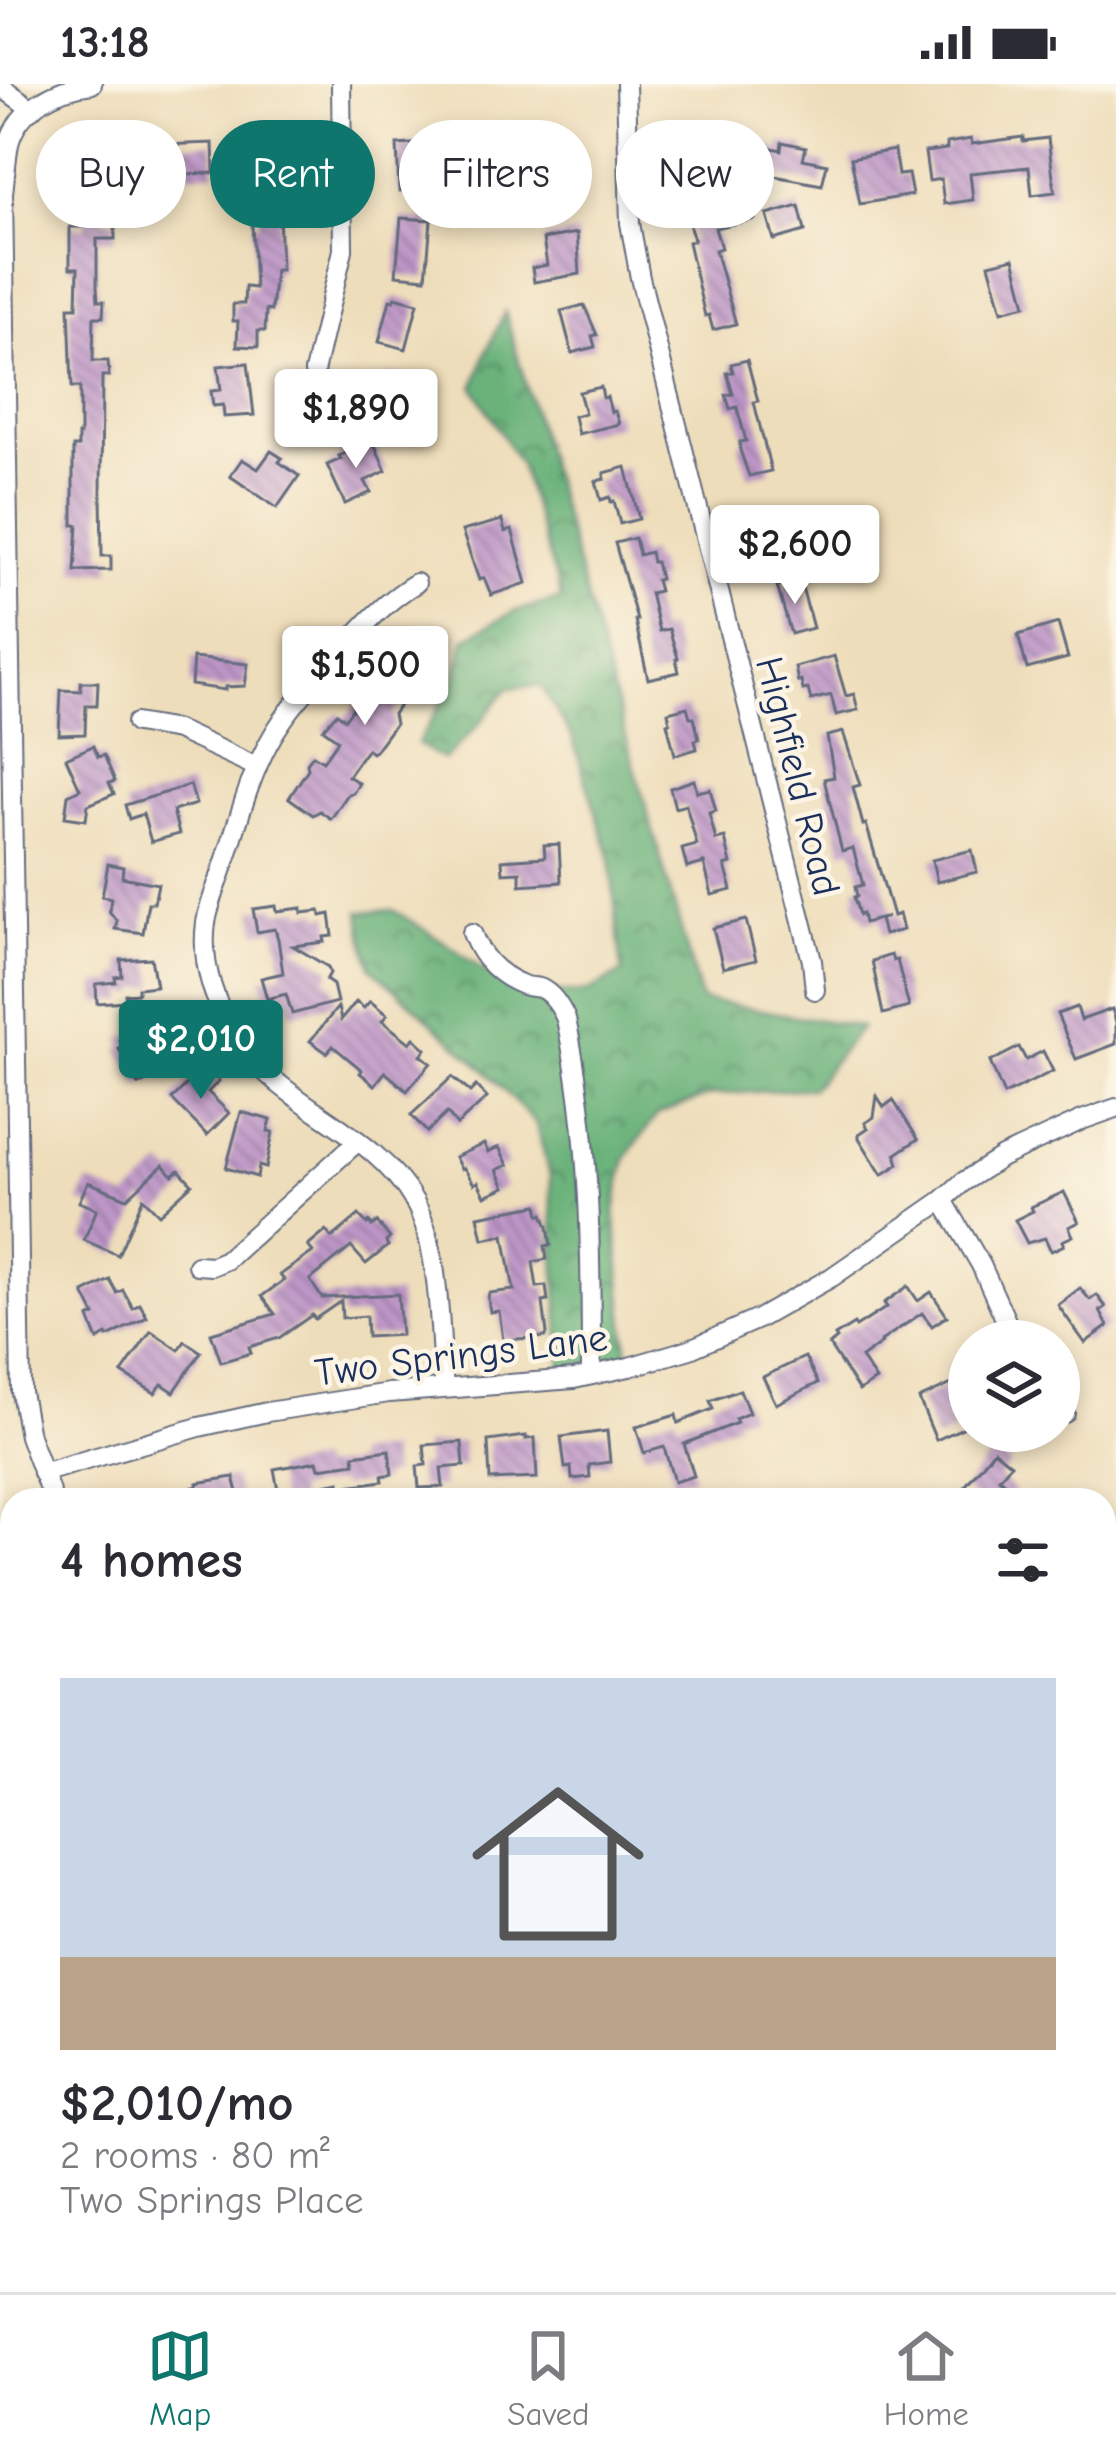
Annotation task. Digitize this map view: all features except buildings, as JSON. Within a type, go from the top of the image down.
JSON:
[{"type":"street","points":[[48,1488],[29,1436],[21,1392],[5,636],[3,193],[10,140],[26,115],[45,98],[92,84]]},
{"type":"street","points":[[319,389],[314,372],[343,250],[341,84]]},
{"type":"street","name":"Highfield Road","points":[[626,84],[630,223],[640,278],[812,961],[815,990]]},
{"type":"street","points":[[0,86],[26,115]]},
{"type":"street","points":[[0,107],[26,115]]},
{"type":"street","points":[[416,583],[378,610],[290,709],[257,767],[206,921],[208,973],[217,1003],[243,1048],[268,1075],[400,1178],[416,1205],[432,1254],[444,1388]]},
{"type":"street","points":[[136,723],[177,730],[257,767]]},
{"type":"street","points":[[472,933],[489,965],[524,986],[543,989],[566,1018],[589,1186],[591,1375]]},
{"type":"street","name":"Two Springs Lane","points":[[42,1473],[267,1412],[388,1393],[591,1375],[690,1349],[758,1319],[832,1277],[1002,1157],[1116,1108]]},
{"type":"street","points":[[197,1265],[226,1260],[358,1141]]},
{"type":"street","points":[[943,1200],[981,1265],[1006,1320]]},
{"type":"street","points":[[0,1393],[21,1392]]},
{"type":"green space","points":[[505,312],[701,1000],[861,1027],[812,1088],[711,1095],[658,1114],[626,1157],[615,1212],[628,1358],[562,1368],[550,1175],[536,1124],[486,1071],[372,968],[360,912],[393,910],[515,993],[587,992],[622,973],[610,856],[572,737],[541,686],[508,688],[444,760],[418,744],[454,680],[466,638],[515,611],[562,599],[520,465],[474,387]]}]
